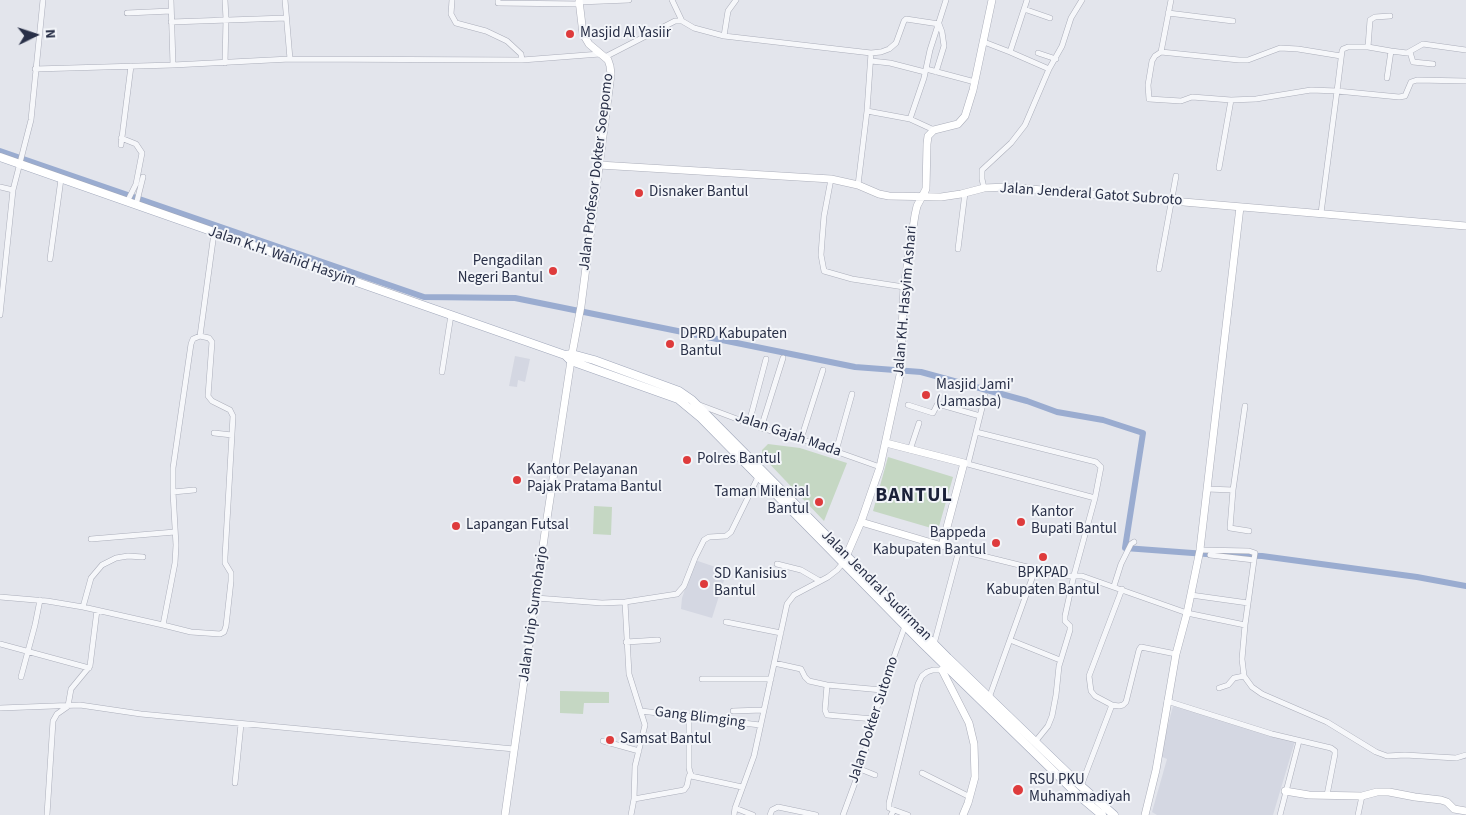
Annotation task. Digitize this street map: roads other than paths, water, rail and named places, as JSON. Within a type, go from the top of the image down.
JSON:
[{"type":"main road","points":[[934,130],[955,126],[963,120],[984,42],[992,0]]},
{"type":"main road","name":"Jalan Profesor Dokter Soepomo","points":[[569,357],[581,306],[610,74],[609,64],[589,44],[583,34],[579,2]]},
{"type":"main road","name":"Jalan KH. Hasyim Ashari","points":[[845,560],[861,522],[880,467],[886,443],[900,372],[904,287],[915,215],[917,206],[926,189],[927,144],[929,133],[934,130]]},
{"type":"main road","name":"Jalan K.H. Wahid Hasyim","points":[[0,158],[20,162],[61,179],[129,199],[214,234],[569,357]]},
{"type":"main road","name":"Jalan Jenderal Gatot Subroto","points":[[599,165],[831,179],[858,185],[889,196],[941,197],[984,188],[1018,187],[1466,226]]},
{"type":"main road","points":[[1145,815],[1156,770],[1176,654],[1199,559],[1240,207]]},
{"type":"main road","name":"Jalan Jendral Sudirman","points":[[569,357],[594,360],[685,394],[845,560],[944,668],[1052,764],[1100,814]]},
{"type":"main road","name":"Jalan Jendral Sudirman","points":[[569,357],[678,399],[701,418],[758,477],[1035,742],[1052,764],[1082,786],[1114,815]]},
{"type":"main road","name":"Jalan Urip Sumoharjo","points":[[505,815],[569,357]]},
{"type":"main road","points":[[861,522],[942,546],[966,463],[886,443]]},
{"type":"main road","points":[[944,668],[969,723],[972,736],[975,768],[970,797],[964,815]]},
{"type":"main road","points":[[1285,791],[1309,795],[1362,796],[1389,792],[1441,800],[1447,802],[1454,812],[1466,811]]},
{"type":"street","points":[[0,315],[13,190],[31,120],[42,0]]},
{"type":"street","points":[[171,0],[173,65]]},
{"type":"street","points":[[225,0],[225,63]]},
{"type":"street","points":[[285,0],[290,59]]},
{"type":"street","points":[[452,0],[451,14],[456,23],[486,31],[507,41],[521,54],[522,60]]},
{"type":"street","points":[[498,0],[498,3],[629,0]]},
{"type":"street","points":[[672,0],[682,21]]},
{"type":"street","points":[[724,36],[728,12],[736,0]]},
{"type":"street","points":[[910,119],[946,0]]},
{"type":"street","points":[[1010,52],[1027,0]]},
{"type":"street","points":[[984,188],[982,170],[1011,143],[1025,125],[1049,70],[1062,46],[1071,18],[1082,0]]},
{"type":"street","points":[[1161,52],[1171,0]]},
{"type":"street","points":[[1024,8],[1050,18]]},
{"type":"street","points":[[127,13],[171,11]]},
{"type":"street","points":[[1168,13],[1233,21]]},
{"type":"street","points":[[1368,47],[1370,20],[1375,17],[1390,16]]},
{"type":"street","points":[[171,22],[286,18]]},
{"type":"street","points":[[35,69],[290,59],[522,60],[603,56],[643,39],[675,21],[682,21],[694,28],[724,36],[871,54],[886,51],[893,46],[906,19],[939,24]]},
{"type":"street","points":[[936,72],[944,46],[939,24]]},
{"type":"street","points":[[984,42],[1049,70]]},
{"type":"street","points":[[1321,214],[1341,56],[1345,48],[1368,47],[1407,53],[1418,45],[1423,44],[1466,50]]},
{"type":"street","points":[[1341,56],[1280,48],[1248,60],[1161,52],[1152,61],[1148,85],[1149,99],[1181,100],[1192,97],[1231,100],[1256,99],[1311,90],[1399,97],[1405,96],[1411,82],[1417,80],[1466,81]]},
{"type":"street","points":[[1387,78],[1391,51]]},
{"type":"street","points":[[1410,52],[1412,62],[1433,64]]},
{"type":"street","points":[[1038,53],[1056,59]]},
{"type":"street","points":[[858,185],[867,111],[871,54]]},
{"type":"street","points":[[871,60],[936,72],[974,82]]},
{"type":"street","points":[[120,145],[131,66]]},
{"type":"street","points":[[1219,168],[1231,100]]},
{"type":"street","points":[[867,111],[910,119],[934,130]]},
{"type":"street","points":[[121,138],[136,144],[141,151],[138,177],[129,199]]},
{"type":"street","points":[[1159,269],[1173,201],[1176,176]]},
{"type":"street","points":[[137,202],[143,177]]},
{"type":"street","points":[[50,259],[61,179]]},
{"type":"street","points":[[831,179],[824,216],[822,241],[821,255],[824,271],[859,280],[904,287]]},
{"type":"street","points":[[0,187],[13,190]]},
{"type":"street","points":[[958,249],[965,193]]},
{"type":"street","points":[[200,336],[214,234]]},
{"type":"street","points":[[442,372],[452,315]]},
{"type":"street","points":[[0,597],[40,600],[83,607],[191,632],[223,633],[226,629],[231,581],[231,573],[225,558],[233,419],[231,410],[212,401],[208,396],[212,342],[209,338],[200,336],[193,339],[191,344],[174,453],[173,492],[176,545],[173,576],[163,625]]},
{"type":"street","points":[[762,428],[783,358]]},
{"type":"street","points":[[750,423],[766,359]]},
{"type":"street","points":[[801,439],[823,370]]},
{"type":"street","points":[[836,451],[852,394]]},
{"type":"street","points":[[985,396],[966,463],[1095,498]]},
{"type":"street","name":"Jalan Gajah Mada","points":[[696,404],[880,467]]},
{"type":"street","points":[[908,405],[933,413],[938,404],[980,416]]},
{"type":"street","points":[[1245,406],[1230,528],[1232,530],[1249,531]]},
{"type":"street","points":[[910,450],[919,423]]},
{"type":"street","points":[[976,432],[1099,464],[1101,471],[1074,575],[1065,621],[1070,626],[1070,630],[1060,660],[1056,695],[1050,721],[1035,742]]},
{"type":"street","points":[[214,433],[232,435]]},
{"type":"street","points":[[536,598],[602,603],[626,602],[680,593],[704,540],[709,537],[726,536],[731,532],[758,477]]},
{"type":"street","points":[[1207,489],[1234,490]]},
{"type":"street","points":[[173,492],[194,490]]},
{"type":"street","points":[[91,539],[175,532]]},
{"type":"street","points":[[1114,586],[1132,543]]},
{"type":"street","points":[[942,546],[1035,570],[1064,576],[1082,576],[1187,613],[1245,625]]},
{"type":"street","points":[[1200,549],[1231,554]]},
{"type":"street","points":[[934,644],[960,550]]},
{"type":"street","points":[[1210,555],[1249,551],[1255,557],[1242,659],[1244,676],[1252,687],[1262,694],[1327,722],[1376,752],[1387,756],[1405,755],[1456,758],[1466,755]]},
{"type":"street","points":[[83,607],[90,578],[102,565],[116,558],[128,556],[144,557]]},
{"type":"street","points":[[734,815],[734,808],[754,756],[785,609],[794,594],[837,570],[845,560]]},
{"type":"street","points":[[776,564],[801,570],[820,581]]},
{"type":"street","points":[[989,698],[1035,570]]},
{"type":"street","points":[[1122,589],[1090,676],[1090,691],[1112,705],[1118,706],[1126,702],[1141,647],[1176,654]]},
{"type":"street","points":[[1191,595],[1248,603]]},
{"type":"street","points":[[21,677],[40,600]]},
{"type":"street","points":[[626,602],[626,642],[629,674],[645,727],[636,766],[631,815]]},
{"type":"street","points":[[69,706],[71,688],[89,668],[97,610]]},
{"type":"street","points":[[726,622],[781,634]]},
{"type":"street","name":"Jalan Dokter Sutomo","points":[[843,815],[860,769],[882,690],[905,626]]},
{"type":"street","points":[[626,642],[658,640]]},
{"type":"street","points":[[1010,640],[1060,660]]},
{"type":"street","points":[[0,644],[89,668]]},
{"type":"street","points":[[774,663],[801,669],[807,680],[827,685],[882,690]]},
{"type":"street","points":[[908,815],[892,813],[889,804],[918,684],[922,676],[927,672],[944,668]]},
{"type":"street","points":[[1219,688],[1228,685],[1235,677],[1244,676]]},
{"type":"street","points":[[702,679],[771,679]]},
{"type":"street","points":[[827,685],[825,710],[827,715],[874,719]]},
{"type":"street","points":[[1167,701],[1299,741],[1331,748],[1334,750],[1327,795]]},
{"type":"street","points":[[1082,786],[1112,705]]},
{"type":"street","points":[[47,815],[53,721],[57,714],[69,706]]},
{"type":"street","points":[[0,708],[93,706],[142,714],[514,749]]},
{"type":"street","name":"Gang Blimging","points":[[641,710],[760,725]]},
{"type":"street","points":[[733,711],[763,710]]},
{"type":"street","points":[[634,799],[684,790],[687,786],[691,774],[689,716]]},
{"type":"street","points":[[235,783],[241,724]]},
{"type":"street","points":[[1280,815],[1299,741]]},
{"type":"street","points":[[603,742],[639,751]]},
{"type":"street","points":[[860,769],[875,775]]},
{"type":"street","points":[[922,773],[970,797]]},
{"type":"street","points":[[691,774],[742,787]]},
{"type":"street","points":[[1358,815],[1362,796]]},
{"type":"street","points":[[734,808],[753,815]]},
{"type":"street","points":[[770,815],[772,810],[778,808],[816,815]]},
{"type":"waterway","points":[[0,151],[424,297],[515,298],[855,367],[921,372],[1027,401],[1057,412],[1103,420],[1143,433],[1125,548],[1262,556],[1417,577],[1466,586]]},
{"type":"place","name":"Masjid Al Yasiir","points":[[570,34]]},
{"type":"place","name":"Disnaker Bantul","points":[[639,193]]},
{"type":"place","name":"Pengadilan Negeri Bantul","points":[[553,271]]},
{"type":"place","name":"DPRD Kabupaten Bantul","points":[[670,344]]},
{"type":"place","name":"Masjid Jami' (Jamasba)","points":[[926,395]]},
{"type":"place","name":"Polres Bantul","points":[[687,460]]},
{"type":"place","name":"Kantor Pelayanan Pajak Pratama Bantul","points":[[517,480]]},
{"type":"place","name":"Taman Milenial Bantul","points":[[819,502]]},
{"type":"place","name":"Kantor Bupati Bantul","points":[[1021,522]]},
{"type":"place","name":"Lapangan Futsal","points":[[456,526]]},
{"type":"place","name":"Bappeda Kabupaten Bantul","points":[[996,543]]},
{"type":"place","name":"BPKPAD Kabupaten Bantul","points":[[1043,557]]},
{"type":"place","name":"SD Kanisius Bantul","points":[[704,584]]},
{"type":"place","name":"Samsat Bantul","points":[[610,740]]},
{"type":"place","name":"RSU PKU Muhammadiyah","points":[[1018,790]]},
{"type":"district","name":"BANTUL","points":[[914,497]]}]
